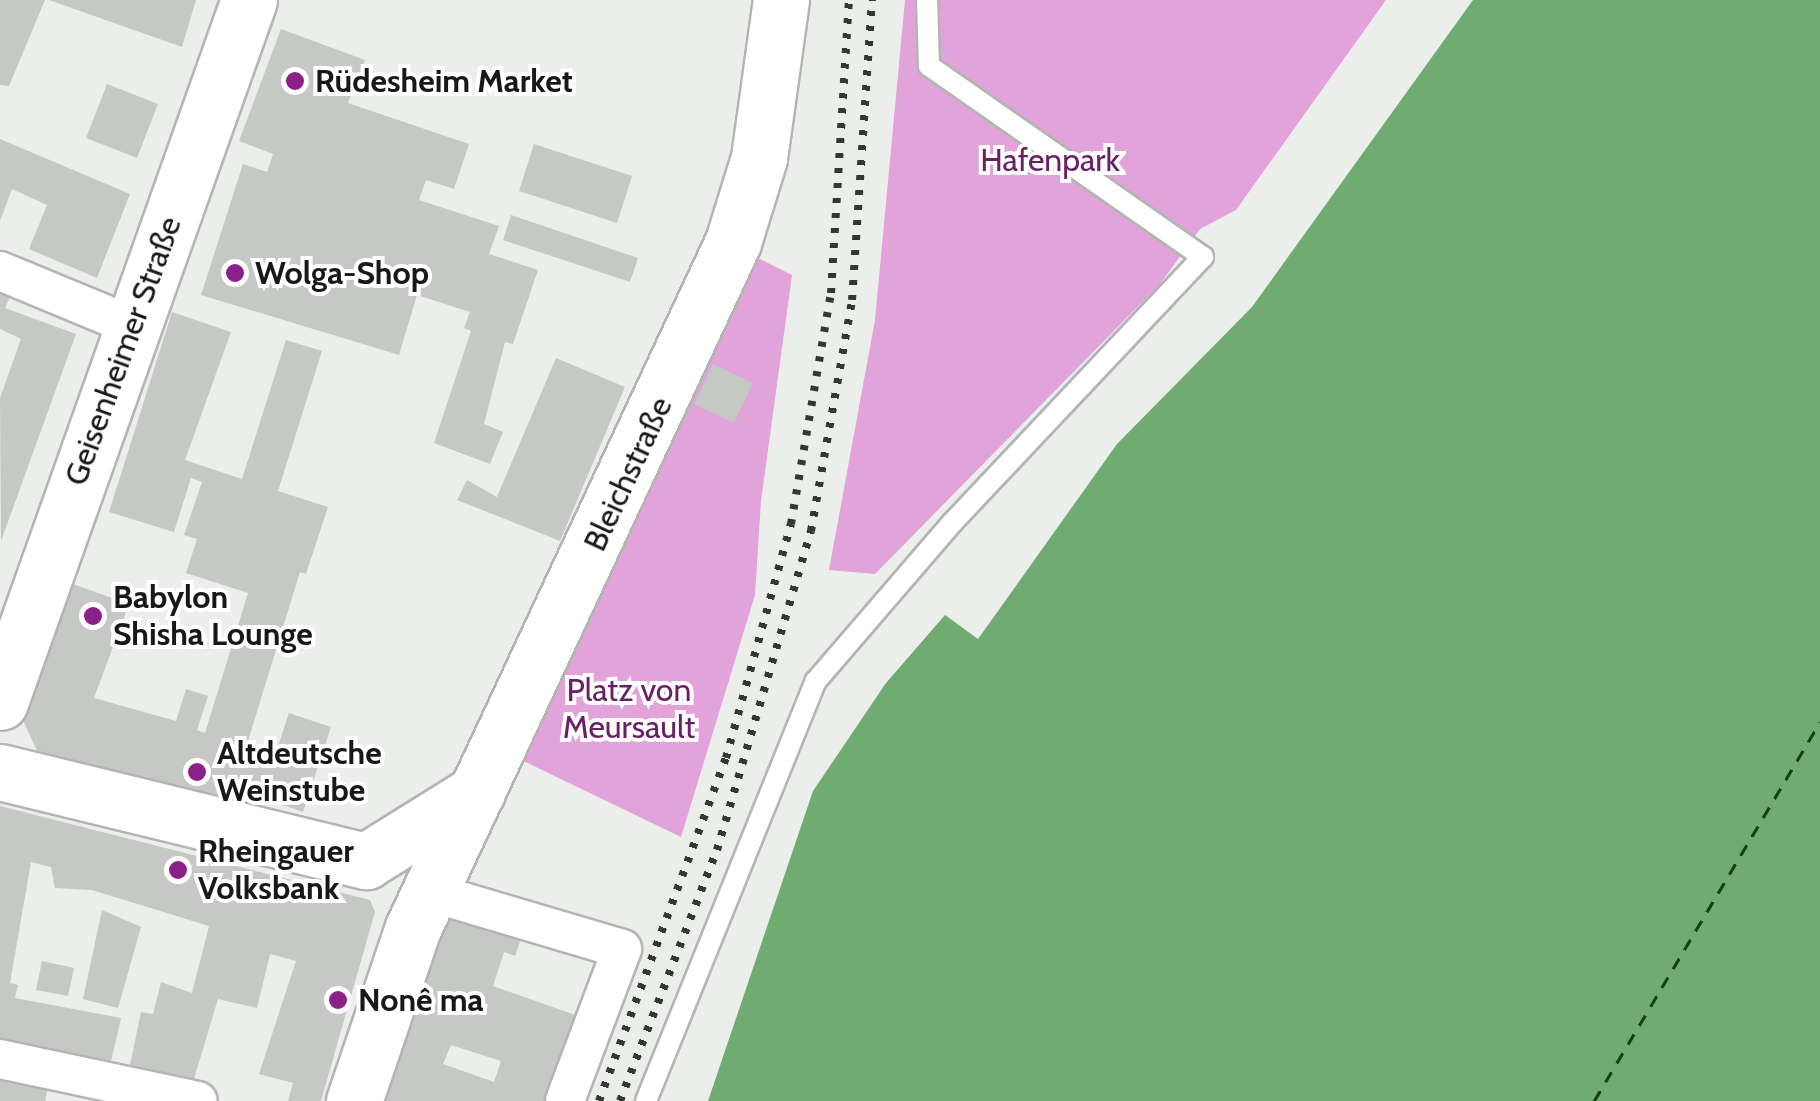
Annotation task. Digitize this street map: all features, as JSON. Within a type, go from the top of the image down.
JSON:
[{"type":"main road","name":"Geisenheimer Straße","points":[[0,702],[250,0]]},
{"type":"main road","name":"Bleichstraße","points":[[354,1101],[421,910],[733,242],[759,158],[782,0]]},
{"type":"main road","points":[[0,772],[366,860],[421,910]]},
{"type":"main road","points":[[366,860],[477,792]]},
{"type":"street","points":[[0,270],[133,326]]},
{"type":"street","points":[[421,910],[622,949],[566,1101]]},
{"type":"street","points":[[0,1059],[198,1101]]},
{"type":"lane","points":[[646,1101],[816,681],[952,522],[1204,257],[930,66],[927,0]]},
{"type":"green space","name":"Hafenpark","points":[[905,0],[1386,0],[1236,210],[1200,229],[1160,284],[875,574],[829,570],[875,320]]},
{"type":"green space","name":"Platz von Meursault","points":[[758,258],[792,275],[761,501],[755,595],[681,837],[509,754]]},
{"type":"shaded area","points":[[1473,0],[1820,0],[1820,1101],[708,1101],[813,791],[886,683],[945,615],[978,639],[1117,444],[1252,307]]},
{"type":"building","points":[[0,0],[45,0],[9,86],[0,85]]},
{"type":"building","points":[[49,0],[196,0],[182,47]]},
{"type":"building","points":[[281,29],[365,60],[348,103],[469,144],[454,189],[426,180],[419,200],[499,226],[489,254],[538,270],[513,344],[505,342],[484,424],[503,432],[490,464],[434,443],[471,331],[464,328],[470,312],[417,295],[399,355],[201,295],[243,164],[267,172],[273,154],[239,141]]},
{"type":"building","points":[[107,84],[158,104],[137,158],[86,138]]},
{"type":"building","points":[[0,139],[130,194],[97,278],[29,249],[47,205],[12,189],[0,221]]},
{"type":"building","points":[[534,144],[632,176],[617,223],[519,191]]},
{"type":"building","points":[[511,215],[638,258],[630,282],[503,240]]},
{"type":"building","points":[[0,292],[10,297],[5,308],[76,334],[1,541],[0,398],[21,339],[0,329]]},
{"type":"building","points":[[172,312],[231,332],[185,460],[242,479],[286,340],[322,351],[278,491],[328,507],[306,574],[300,572],[243,757],[271,767],[289,713],[331,727],[303,812],[233,788],[227,805],[37,751],[22,718],[70,583],[129,604],[94,698],[176,721],[186,689],[208,696],[197,730],[205,733],[248,593],[186,573],[197,539],[184,535],[202,482],[191,478],[174,532],[109,512]]},
{"type":"building","points":[[556,358],[625,387],[560,541],[457,500],[467,480],[497,497]]},
{"type":"building","points":[[713,364],[753,383],[734,423],[694,404]]},
{"type":"building","points":[[0,806],[370,900],[375,912],[321,1101],[288,1101],[293,1083],[259,1074],[296,961],[270,954],[257,1008],[218,999],[191,1089],[128,1075],[141,1012],[153,1014],[161,982],[192,993],[209,926],[92,890],[55,888],[51,867],[31,862],[10,983],[18,985],[15,998],[121,1018],[109,1070],[0,1045]]},
{"type":"building","points":[[102,910],[141,927],[118,1008],[83,999]]},
{"type":"building","points":[[440,915],[522,935],[515,956],[504,952],[493,986],[581,1017],[552,1101],[376,1101]],"holes":[[[451,1045],[501,1061],[494,1082],[443,1064]]]},
{"type":"building","points":[[42,961],[74,968],[68,996],[36,990]]},
{"type":"building","points":[[0,1073],[49,1083],[45,1101],[0,1101]]},
{"type":"ferry route","points":[[1594,1101],[1820,722]]},
{"type":"railway","points":[[599,1101],[726,758],[791,524],[831,293],[849,0]]},
{"type":"railway","points":[[620,1101],[717,850],[811,531],[852,300],[872,0]]},
{"type":"place","name":"Rüdesheim Market","points":[[295,81]]},
{"type":"place","name":"Wolga-Shop","points":[[235,273]]},
{"type":"place","name":"Babylon Shisha Lounge","points":[[93,616]]},
{"type":"place","name":"Altdeutsche Weinstube","points":[[197,772]]},
{"type":"place","name":"Rheingauer Volksbank","points":[[178,870]]},
{"type":"place","name":"Nonê ma","points":[[338,1000]]}]
